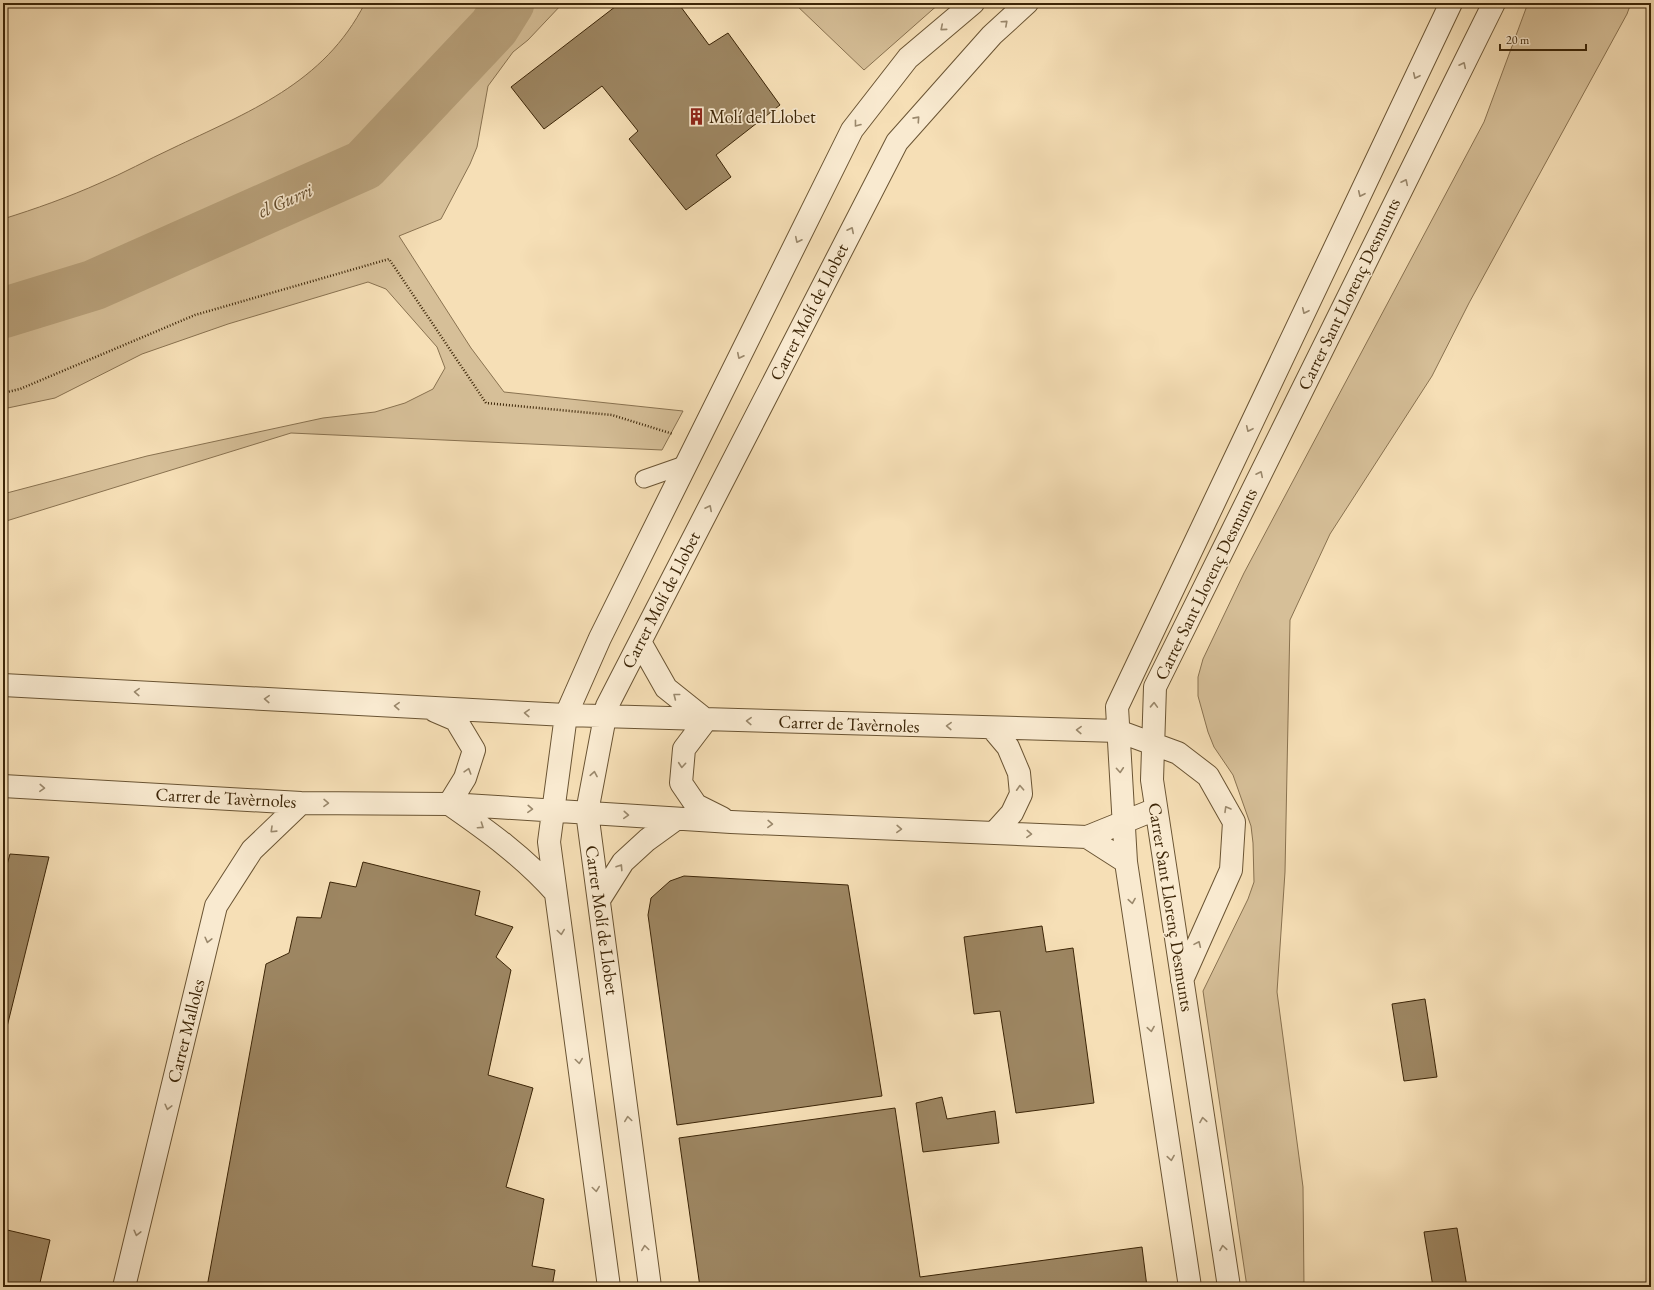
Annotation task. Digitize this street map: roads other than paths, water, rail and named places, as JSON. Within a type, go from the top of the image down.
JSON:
[{"type":"street","name":"Carrer Molí de Llobet","points":[[609,1287],[550,842],[566,715],[600,638],[852,130],[908,58],[973,3]]},
{"type":"street","name":"Carrer Molí de Llobet","points":[[650,1287],[587,812],[607,706],[897,142],[992,35],[1027,3]]},
{"type":"street","name":"Carrer Sant Llorenç Desmunts","points":[[1190,1287],[1126,862],[1117,708],[1451,3]]},
{"type":"street","name":"Carrer Sant Llorenç Desmunts","points":[[1229,1287],[1152,780],[1155,687],[1494,3]]},
{"type":"street","points":[[640,642],[666,688],[706,720]]},
{"type":"street","name":"Carrer de Tavèrnoles","points":[[3,685],[566,715],[1118,731],[1178,753],[1208,776],[1234,822],[1231,870],[1182,980]]},
{"type":"street","name":"Carrer de Tavèrnoles","points":[[427,708],[456,720],[474,750],[465,778],[449,804]]},
{"type":"street","name":"Carrer de Tavèrnoles","points":[[706,720],[684,749],[681,782],[696,805],[731,822]]},
{"type":"street","points":[[992,728],[1008,747],[1019,774],[1021,794],[1012,813],[994,832]]},
{"type":"street","name":"Carrer de Tavèrnoles","points":[[3,786],[301,803],[449,804],[731,822],[1087,837],[1156,809]]},
{"type":"street","name":"Carrer Malloles","points":[[124,1287],[216,906],[252,850],[301,803]]},
{"type":"street","points":[[449,804],[487,831],[536,870],[556,893]]},
{"type":"street","points":[[599,900],[623,862],[647,840],[676,819]]},
{"type":"street","name":"Carrer de Tavèrnoles","points":[[1087,837],[1126,862]]},
{"type":"lane","points":[[644,479],[687,464]]},
{"type":"waterway","name":"el Gurri","points":[[3,313],[94,285],[364,165],[494,27],[509,3]]},
{"type":"place","name":"Molí del Llobet","points":[[696,117]]}]
